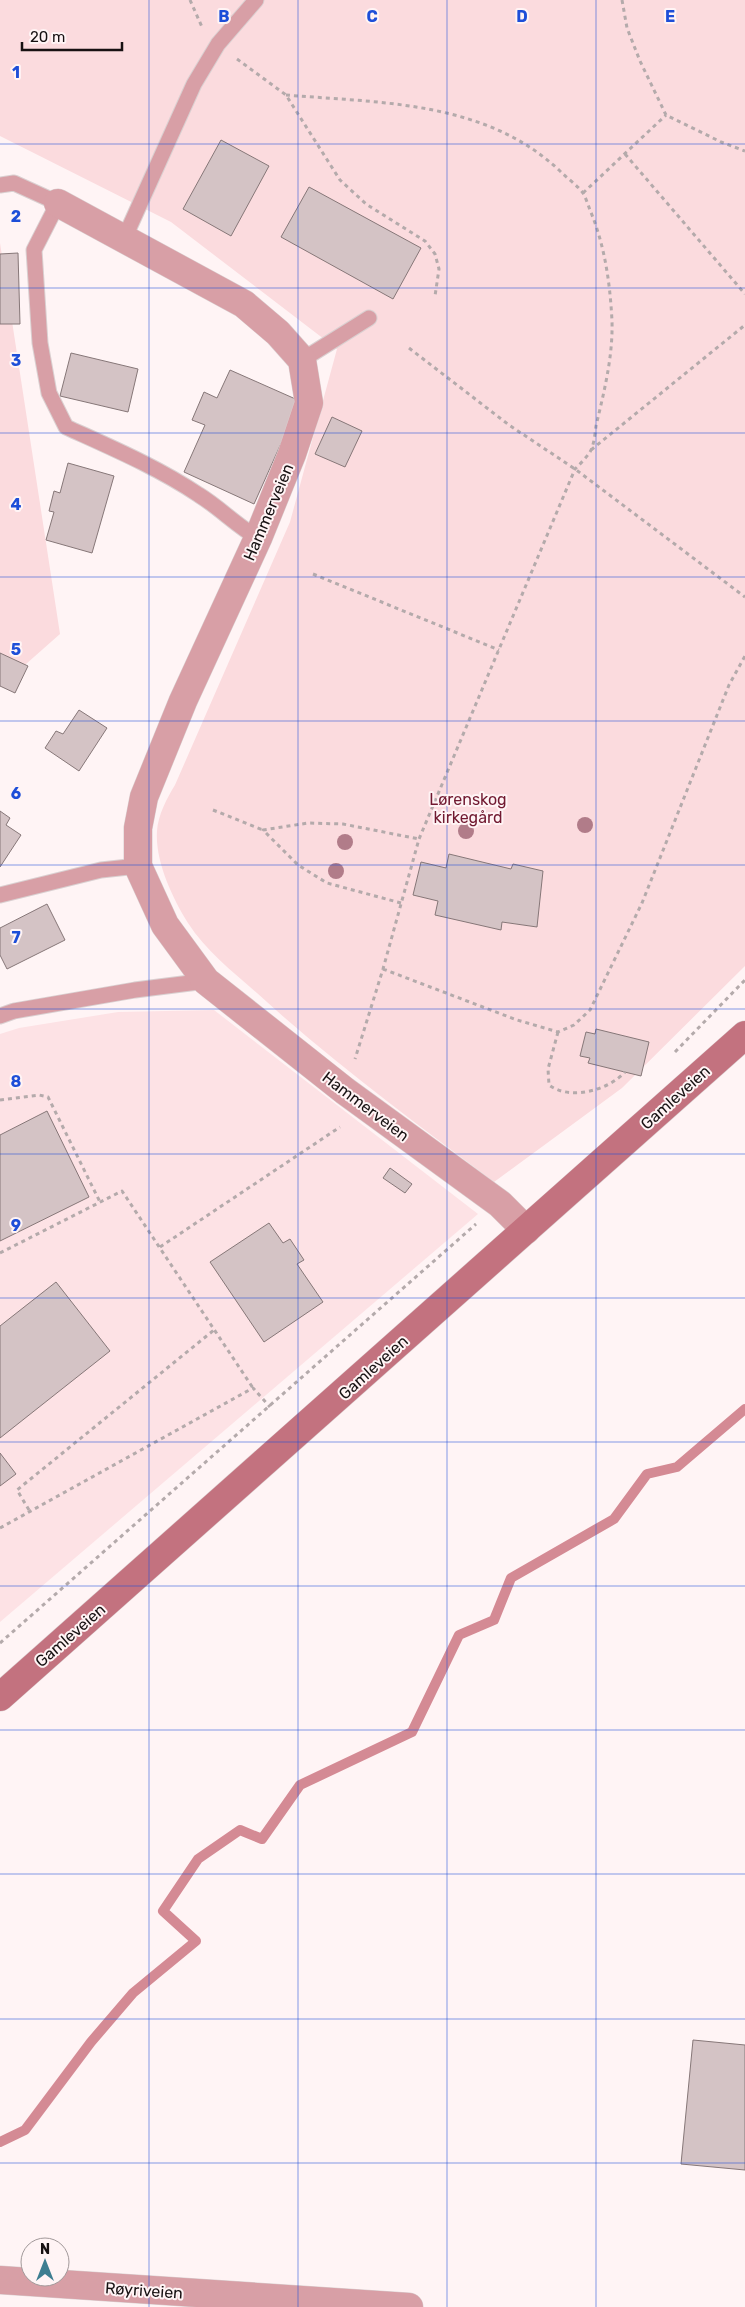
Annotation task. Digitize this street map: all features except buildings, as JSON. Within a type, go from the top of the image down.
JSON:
[{"type":"main road","name":"Gamleveien","points":[[0,1697],[745,1035]]},
{"type":"street","points":[[58,203],[244,304],[278,332],[302,360]]},
{"type":"street","name":"Hammerveien","points":[[302,360],[309,403],[292,454],[258,538],[183,701],[144,797],[138,828],[138,866],[165,925],[206,981],[345,1091],[500,1204],[526,1230]]},
{"type":"street","name":"Røyriveien","points":[[0,2280],[409,2307]]},
{"type":"lane","points":[[124,239],[194,84],[218,44],[256,0]]},
{"type":"lane","points":[[0,185],[14,183],[58,203],[44,227],[34,250],[40,343],[49,393],[66,427],[136,457],[166,474],[202,496],[238,526],[258,538]]},
{"type":"lane","points":[[302,360],[369,318]]},
{"type":"lane","points":[[0,895],[101,870],[138,866]]},
{"type":"lane","points":[[0,1016],[14,1011],[125,992],[206,981]]},
{"type":"path","points":[[190,0],[202,26],[218,44],[286,95],[340,180],[366,204],[425,241],[435,254],[439,269],[435,296]]},
{"type":"path","points":[[622,0],[627,28],[640,61],[666,115],[721,142],[745,151]]},
{"type":"path","points":[[286,95],[371,102],[433,110],[472,118],[500,129],[529,146],[551,162],[583,193],[595,223],[606,260],[611,293],[612,334],[606,383],[591,451]]},
{"type":"path","points":[[583,193],[666,115]]},
{"type":"path","points":[[625,154],[745,294]]},
{"type":"path","points":[[345,1091],[383,969],[419,839],[575,469],[591,451],[745,325]]},
{"type":"path","points":[[409,348],[509,425],[575,469],[745,597]]},
{"type":"path","points":[[313,574],[499,650]]},
{"type":"path","points":[[383,969],[517,1020],[558,1032],[574,1026],[590,1010],[642,903],[729,685],[745,656]]},
{"type":"path","points":[[213,810],[263,830],[298,866],[327,883],[401,903]]},
{"type":"path","points":[[263,830],[308,823],[343,824],[419,839]]},
{"type":"path","points":[[674,1055],[745,980]]},
{"type":"path","points":[[558,1032],[548,1070],[550,1085],[556,1090],[565,1092],[594,1089],[611,1083],[625,1072]]},
{"type":"path","points":[[0,1100],[39,1095],[48,1097],[100,1202]]},
{"type":"path","points":[[160,1247],[368,1108]]},
{"type":"path","points":[[0,1253],[122,1191],[253,1388],[270,1407]]},
{"type":"path","points":[[0,1643],[500,1204]]},
{"type":"path","points":[[29,1510],[17,1490],[214,1330]]},
{"type":"path","points":[[0,1528],[29,1510],[253,1388]]},
{"type":"shaded area","points":[[214,1010],[478,1214],[0,1622],[0,1034],[19,1028],[118,1012]]},
{"type":"green space","name":"Lørenskog kirkegård","points":[[0,0],[745,0],[745,966],[622,1088],[494,1182],[343,1067],[229,969],[188,923],[166,879],[157,842],[159,819],[290,522],[337,349],[171,222],[0,136]]},
{"type":"green space","points":[[0,243],[60,634],[0,687]]},
{"type":"waterway","points":[[0,2142],[25,2130],[91,2042],[133,1993],[196,1941],[163,1911],[198,1859],[240,1830],[262,1839],[300,1785],[412,1732],[459,1635],[494,1620],[511,1578],[614,1519],[647,1474],[677,1467],[745,1409]]}]
